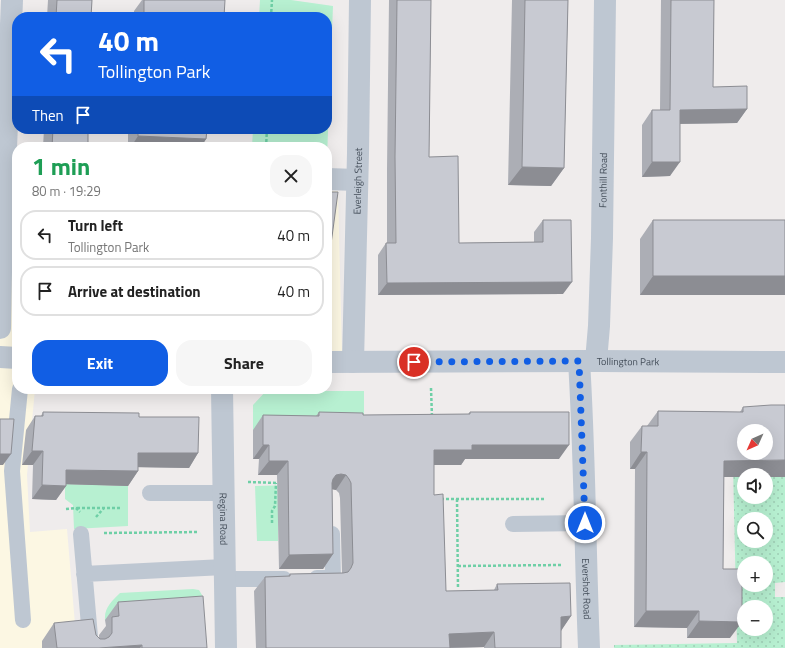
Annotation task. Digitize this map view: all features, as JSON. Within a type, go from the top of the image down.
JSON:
[{"type":"street","points":[[0,328],[12,0]]},
{"type":"street","name":"Everleigh Street","points":[[353,362],[360,0]]},
{"type":"street","name":"Fonthill Road","points":[[588,361],[599,326],[602,238],[604,0]]},
{"type":"street","points":[[332,179],[356,180]]},
{"type":"street","points":[[0,357],[12,358]]},
{"type":"street","name":"Evershot Road","points":[[588,361],[585,523],[589,648]]},
{"type":"street","name":"Tollington Park","points":[[332,362],[785,362]]},
{"type":"street","name":"Regina Road","points":[[222,394],[226,648]]},
{"type":"lane","points":[[20,394],[12,471],[23,620]]},
{"type":"lane","points":[[150,493],[224,488]]},
{"type":"lane","points":[[84,574],[225,573],[333,578],[332,522]]},
{"type":"lane","points":[[513,524],[585,523]]},
{"type":"lane","points":[[81,534],[91,648]]},
{"type":"path","points":[[271,12],[272,0]]},
{"type":"path","points":[[430,362],[432,423]]},
{"type":"path","points":[[272,524],[272,511],[275,506],[276,483]]},
{"type":"path","points":[[224,488],[282,483]]},
{"type":"path","points":[[434,499],[585,498]]},
{"type":"path","points":[[457,499],[458,589]]},
{"type":"path","points":[[76,508],[120,508]]},
{"type":"path","points":[[81,534],[224,531]]},
{"type":"path","points":[[458,566],[586,565]]},
{"type":"shaded area","points":[[332,191],[338,191],[342,354],[332,355]]},
{"type":"shaded area","points":[[0,225],[12,225],[12,394],[35,394],[27,475],[30,532],[67,529],[77,648],[0,648]]},
{"type":"green space","points":[[260,0],[291,0],[333,6],[332,31],[332,12],[259,12]]},
{"type":"green space","points":[[253,134],[328,134],[328,142],[252,142]]},
{"type":"green space","points":[[332,391],[364,391],[364,431],[253,430],[253,405],[263,394],[332,394]]},
{"type":"green space","points":[[733,465],[737,469],[737,504],[773,504],[773,473],[785,466],[785,582],[775,583],[775,597],[785,597],[785,648],[614,648],[614,645],[737,643]]},
{"type":"green space","points":[[65,484],[128,486],[128,526],[74,529],[73,505],[65,499]]},
{"type":"green space","points":[[293,485],[293,513],[278,514],[278,541],[257,541],[255,486]]},
{"type":"green space","points":[[193,589],[199,590],[202,595],[203,648],[190,614],[105,620],[107,608],[120,593]]},
{"type":"building","points":[[57,0],[92,0],[91,12],[56,12]]},
{"type":"building","points":[[144,0],[225,0],[224,12],[144,12]]},
{"type":"building","points":[[397,0],[431,0],[429,157],[458,156],[459,243],[543,242],[543,220],[571,220],[572,282],[387,283],[386,243],[396,243],[395,157]]},
{"type":"building","points":[[525,0],[568,0],[564,168],[522,167]]},
{"type":"building","points":[[671,0],[714,0],[713,87],[747,86],[747,109],[680,110],[680,162],[652,162],[652,110],[670,110]]},
{"type":"building","points":[[53,134],[88,134],[88,142],[52,142]]},
{"type":"building","points":[[138,134],[206,134],[206,139],[138,136]]},
{"type":"building","points":[[332,192],[338,192],[332,237]]},
{"type":"building","points":[[653,220],[785,220],[785,276],[653,276]]},
{"type":"building","points":[[785,405],[785,460],[724,461],[723,569],[737,569],[737,592],[742,592],[742,600],[737,600],[737,622],[699,621],[699,611],[646,611],[647,452],[641,452],[642,426],[658,426],[658,411],[743,412],[743,407]]},
{"type":"building","points":[[43,412],[139,413],[139,417],[199,417],[198,453],[138,453],[138,471],[66,470],[66,486],[42,485],[43,451],[32,451],[35,416],[43,416]]},
{"type":"building","points":[[319,412],[363,413],[363,415],[470,414],[470,412],[569,412],[569,445],[472,445],[472,450],[434,450],[434,495],[443,494],[446,591],[498,590],[497,584],[570,583],[571,616],[561,617],[561,648],[495,648],[494,632],[449,634],[450,648],[266,648],[265,577],[290,576],[290,574],[343,573],[348,572],[353,563],[351,483],[346,475],[336,475],[332,483],[333,554],[289,555],[288,461],[269,461],[269,445],[263,445],[263,415],[319,416]]},
{"type":"building","points":[[0,419],[14,419],[11,454],[0,454]]},
{"type":"building","points":[[203,596],[207,648],[142,648],[142,645],[99,648],[57,648],[54,623],[93,619],[96,635],[100,639],[105,639],[112,633],[112,617],[119,616],[118,602]]},
{"type":"route","points":[[414,362],[579,361],[585,523]]}]
